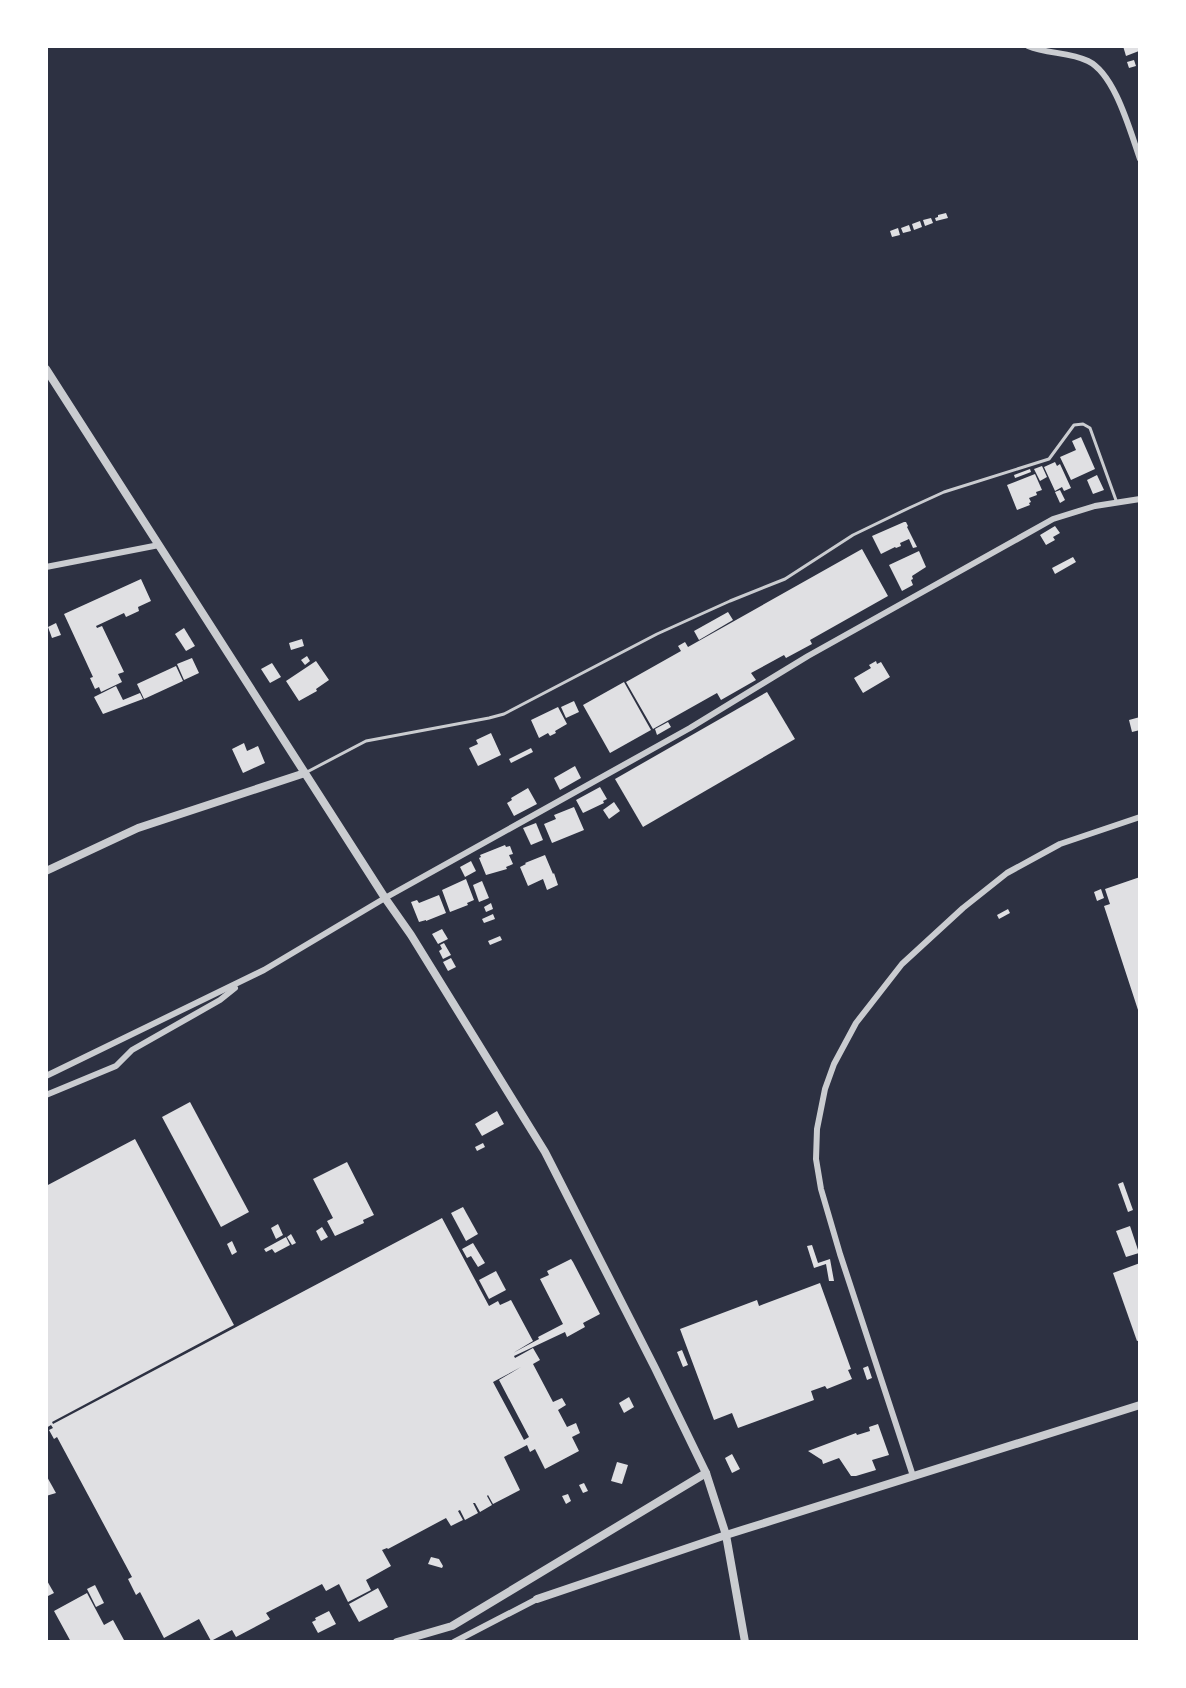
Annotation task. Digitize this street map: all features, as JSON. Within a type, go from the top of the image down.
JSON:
[{"type":"street","points":[[1028,46],[1089,61],[1103,74],[1114,89],[1140,159]]},
{"type":"street","points":[[46,369],[411,935],[545,1152],[706,1473],[726,1535],[745,1641]]},
{"type":"street","points":[[46,1076],[264,970],[385,898],[690,728],[808,656],[1053,519],[1095,506],[1140,499]]},
{"type":"street","points":[[46,567],[159,545]]},
{"type":"street","points":[[46,871],[138,828],[305,773]]},
{"type":"street","points":[[913,1476],[821,1189],[816,1159],[817,1129],[825,1089],[834,1064],[856,1023],[902,964],[963,908],[1007,873],[1060,844],[1140,817]]},
{"type":"street","points":[[46,1095],[116,1066],[132,1050],[220,1000],[246,979]]},
{"type":"street","points":[[454,1641],[537,1599],[726,1535],[1140,1405]]},
{"type":"street","points":[[397,1641],[453,1626],[706,1473]]},
{"type":"lane","points":[[305,773],[366,741],[504,714],[657,634],[785,579],[854,535],[909,508],[944,492],[1049,459],[1074,425],[1083,424],[1090,428],[1117,502]]},
{"type":"building","points":[[1123,46],[1138,46],[1139,51],[1126,56]]},
{"type":"building","points":[[1134,60],[1136,66],[1129,68],[1127,62]]},
{"type":"building","points":[[946,213],[948,218],[936,221],[935,218],[938,215]]},
{"type":"building","points":[[931,218],[933,223],[925,226],[923,220]]},
{"type":"building","points":[[920,221],[922,227],[914,230],[912,224]]},
{"type":"building","points":[[909,225],[911,231],[903,233],[901,228]]},
{"type":"building","points":[[898,228],[900,235],[892,237],[890,231]]},
{"type":"building","points":[[1081,437],[1095,469],[1071,480],[1060,457],[1076,450],[1072,441]]},
{"type":"building","points":[[1055,462],[1057,466],[1060,464],[1071,488],[1064,491],[1062,487],[1055,491],[1044,467]]},
{"type":"building","points":[[1042,466],[1047,477],[1040,481],[1034,469]]},
{"type":"building","points":[[1030,469],[1031,472],[1015,478],[1014,475]]},
{"type":"building","points":[[1035,474],[1042,490],[1029,498],[1030,505],[1017,510],[1007,485]]},
{"type":"building","points":[[1097,475],[1104,490],[1093,494],[1087,480]]},
{"type":"building","points":[[1060,490],[1065,500],[1060,503],[1055,492]]},
{"type":"building","points":[[904,522],[917,547],[913,548],[909,539],[900,543],[901,546],[881,554],[872,536]]},
{"type":"building","points":[[1055,526],[1060,533],[1053,537],[1055,540],[1046,545],[1040,535]]},
{"type":"building","points":[[862,549],[888,596],[810,640],[812,644],[786,658],[784,655],[751,673],[756,680],[721,700],[717,693],[653,729],[626,682],[681,651],[678,646],[685,642],[688,647]]},
{"type":"building","points":[[919,551],[926,567],[912,576],[913,585],[902,591],[889,565]]},
{"type":"building","points":[[1073,557],[1076,562],[1055,574],[1052,568]]},
{"type":"building","points":[[141,579],[151,601],[138,607],[139,611],[126,617],[124,613],[96,626],[97,628],[102,626],[124,672],[118,674],[122,682],[101,692],[99,687],[95,689],[90,678],[93,677],[64,614]]},
{"type":"building","points":[[728,612],[733,620],[699,640],[694,631]]},
{"type":"building","points":[[56,623],[61,635],[52,638],[48,627]]},
{"type":"building","points":[[184,628],[195,646],[186,651],[175,634]]},
{"type":"building","points":[[302,639],[304,646],[291,650],[289,643]]},
{"type":"building","points":[[307,656],[310,661],[305,665],[301,660]]},
{"type":"building","points":[[192,658],[199,673],[184,680],[177,664]]},
{"type":"building","points":[[316,661],[329,680],[316,689],[317,691],[299,701],[286,681]]},
{"type":"building","points":[[876,661],[877,664],[881,662],[890,677],[863,693],[854,678],[871,668],[869,665]]},
{"type":"building","points":[[272,663],[281,677],[270,683],[261,669]]},
{"type":"building","points":[[176,666],[183,681],[144,699],[137,684]]},
{"type":"building","points":[[624,682],[651,730],[610,753],[583,705]]},
{"type":"building","points":[[116,686],[123,700],[140,693],[143,699],[103,714],[94,697]]},
{"type":"building","points":[[767,692],[795,739],[643,827],[615,779]]},
{"type":"building","points":[[574,701],[579,712],[566,718],[561,707]]},
{"type":"building","points":[[558,707],[567,724],[550,736],[548,733],[539,738],[531,720]]},
{"type":"building","points":[[1140,717],[1140,730],[1132,732],[1129,720]]},
{"type":"building","points":[[668,722],[671,727],[657,735],[655,729]]},
{"type":"building","points":[[491,733],[501,755],[478,766],[469,748],[478,744],[476,740]]},
{"type":"building","points":[[244,743],[247,751],[258,746],[265,763],[243,773],[232,749]]},
{"type":"building","points":[[531,748],[533,752],[511,763],[509,759]]},
{"type":"building","points":[[575,766],[581,778],[560,790],[554,778]]},
{"type":"building","points":[[600,787],[607,799],[603,801],[604,803],[583,813],[576,800]]},
{"type":"building","points":[[528,788],[537,804],[514,816],[507,803]]},
{"type":"building","points":[[614,802],[620,811],[609,819],[603,810]]},
{"type":"building","points":[[574,807],[584,830],[552,843],[544,824],[556,819],[554,815]]},
{"type":"building","points":[[536,823],[543,840],[531,845],[523,828]]},
{"type":"building","points":[[505,845],[510,846],[513,854],[509,855],[513,864],[506,867],[507,869],[486,875],[479,858],[480,855]]},
{"type":"building","points":[[545,855],[558,885],[547,890],[543,879],[528,886],[520,867]]},
{"type":"building","points":[[471,861],[476,871],[465,877],[460,867]]},
{"type":"building","points":[[1140,877],[1139,1013],[1104,906],[1110,904],[1105,889]]},
{"type":"building","points":[[466,879],[474,900],[450,912],[442,890]]},
{"type":"building","points":[[482,881],[489,898],[479,902],[473,885]]},
{"type":"building","points":[[1101,889],[1104,898],[1097,901],[1094,892]]},
{"type":"building","points":[[439,895],[446,913],[419,922],[411,902],[417,900],[419,903]]},
{"type":"building","points":[[491,903],[493,909],[486,912],[484,907]]},
{"type":"building","points":[[1008,909],[1010,913],[999,919],[997,915]]},
{"type":"building","points":[[493,914],[495,919],[484,923],[482,919]]},
{"type":"building","points":[[442,929],[448,939],[438,944],[432,934]]},
{"type":"building","points":[[500,936],[502,940],[490,945],[488,941]]},
{"type":"building","points":[[444,943],[451,955],[443,959],[439,951],[442,949],[440,945]]},
{"type":"building","points":[[451,958],[456,967],[448,971],[443,962]]},
{"type":"building","points":[[190,1102],[249,1212],[221,1227],[162,1117]]},
{"type":"building","points":[[497,1111],[504,1124],[482,1136],[475,1124]]},
{"type":"building","points":[[135,1139],[234,1325],[52,1422],[53,1424],[442,1218],[489,1306],[498,1301],[500,1305],[511,1300],[533,1341],[513,1353],[563,1324],[540,1279],[549,1275],[547,1271],[571,1259],[573,1262],[600,1314],[583,1323],[585,1327],[567,1337],[565,1332],[514,1356],[515,1358],[533,1348],[540,1360],[533,1364],[553,1402],[562,1398],[566,1405],[558,1410],[567,1427],[576,1423],[580,1433],[572,1437],[579,1451],[545,1469],[535,1449],[530,1452],[527,1445],[504,1457],[520,1490],[493,1504],[488,1495],[492,1505],[480,1512],[473,1503],[478,1513],[465,1520],[460,1510],[458,1511],[463,1520],[451,1526],[446,1518],[382,1550],[391,1566],[366,1580],[371,1590],[348,1602],[339,1584],[326,1591],[322,1584],[266,1613],[270,1619],[236,1637],[232,1630],[211,1641],[199,1619],[164,1638],[140,1592],[136,1595],[128,1579],[132,1577],[57,1437],[54,1439],[49,1430],[53,1428],[51,1425],[46,1428],[46,1186]],"holes":[[[521,1367],[499,1380],[529,1437],[524,1440],[493,1382]]]},
{"type":"building","points":[[483,1143],[485,1147],[477,1151],[475,1147]]},
{"type":"building","points":[[347,1162],[374,1215],[363,1220],[364,1223],[335,1236],[327,1221],[333,1218],[313,1179]]},
{"type":"building","points":[[1123,1182],[1133,1210],[1128,1212],[1118,1184]]},
{"type":"building","points":[[463,1207],[478,1234],[466,1241],[451,1213]]},
{"type":"building","points":[[278,1224],[283,1235],[276,1239],[271,1228]]},
{"type":"building","points":[[1130,1226],[1139,1253],[1126,1257],[1116,1231]]},
{"type":"building","points":[[322,1227],[328,1237],[321,1241],[316,1231]]},
{"type":"building","points":[[291,1234],[296,1243],[292,1245],[287,1237]]},
{"type":"building","points":[[286,1237],[290,1245],[275,1253],[272,1249],[266,1252],[264,1249]]},
{"type":"building","points":[[232,1241],[237,1252],[232,1255],[227,1244]]},
{"type":"building","points":[[473,1243],[485,1263],[478,1267],[471,1256],[467,1258],[462,1249]]},
{"type":"building","points":[[812,1245],[818,1263],[830,1259],[834,1281],[829,1281],[826,1264],[814,1268],[807,1246]]},
{"type":"building","points":[[1140,1263],[1140,1340],[1137,1341],[1113,1273]]},
{"type":"building","points":[[496,1271],[506,1290],[489,1299],[479,1280]]},
{"type":"building","points":[[820,1283],[851,1369],[848,1370],[852,1379],[827,1389],[825,1386],[811,1391],[814,1400],[738,1428],[732,1413],[714,1420],[680,1329],[757,1300],[759,1306]]},
{"type":"building","points":[[682,1350],[688,1365],[683,1367],[677,1352]]},
{"type":"building","points":[[868,1366],[872,1378],[867,1380],[863,1368]]},
{"type":"building","points":[[629,1397],[634,1407],[624,1413],[619,1403]]},
{"type":"building","points":[[878,1424],[889,1455],[872,1460],[876,1470],[851,1476],[839,1458],[823,1464],[822,1460],[808,1451],[856,1433],[857,1435],[870,1431],[869,1427]]},
{"type":"building","points":[[732,1454],[740,1469],[732,1473],[725,1458]]},
{"type":"building","points":[[617,1462],[628,1465],[622,1484],[611,1481]]},
{"type":"building","points":[[46,1475],[56,1493],[46,1496]]},
{"type":"building","points":[[584,1483],[588,1491],[583,1493],[579,1485]]},
{"type":"building","points":[[568,1494],[571,1501],[566,1504],[562,1496]]},
{"type":"building","points":[[431,1557],[439,1559],[442,1568],[428,1564]]},
{"type":"building","points":[[46,1579],[54,1593],[46,1597]]},
{"type":"building","points":[[95,1585],[104,1603],[96,1607],[87,1589]]},
{"type":"building","points":[[378,1588],[388,1607],[359,1622],[349,1604]]},
{"type":"building","points":[[87,1593],[104,1625],[113,1620],[124,1640],[120,1642],[71,1642],[54,1611]]},
{"type":"building","points":[[329,1611],[336,1624],[318,1633],[312,1622]]}]
